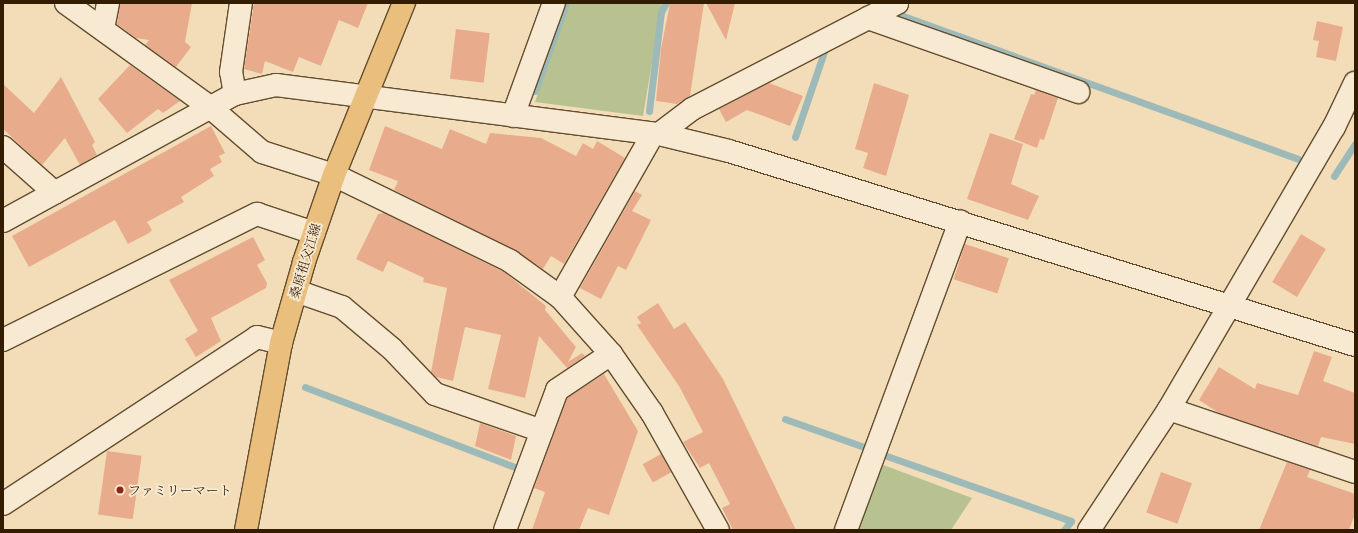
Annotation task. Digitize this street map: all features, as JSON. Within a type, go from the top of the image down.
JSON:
[{"type":"main road","name":"桑原祖父江線","points":[[246,530],[281,343],[296,291],[334,175],[404,3]]},
{"type":"street","points":[[66,3],[211,108],[262,152],[334,175],[510,261],[560,297],[611,354],[652,413],[718,530]]},
{"type":"street","points":[[103,29],[108,3]]},
{"type":"street","points":[[235,94],[231,72],[241,3]]},
{"type":"street","points":[[513,116],[554,3]]},
{"type":"street","points":[[560,297],[656,134],[692,109],[897,3]]},
{"type":"street","points":[[868,18],[1078,92]]},
{"type":"street","points":[[1089,530],[1168,409],[1334,127],[1355,83]]},
{"type":"street","points":[[3,221],[235,94],[276,84],[366,98],[656,134],[729,151],[1230,304],[1355,345]]},
{"type":"street","points":[[3,147],[55,193]]},
{"type":"street","points":[[3,340],[257,214],[314,233]]},
{"type":"street","points":[[846,530],[960,221]]},
{"type":"street","points":[[296,291],[342,307],[392,349],[435,394],[542,431]]},
{"type":"street","points":[[3,504],[257,337],[281,343]]},
{"type":"street","points":[[505,530],[557,390],[611,354]]},
{"type":"street","points":[[1168,409],[1355,472]]},
{"type":"green space","points":[[569,3],[662,3],[643,116],[535,102]]},
{"type":"green space","points":[[878,463],[972,498],[951,530],[853,530]]},
{"type":"building","points":[[120,3],[192,3],[185,42],[191,47],[176,67],[145,45],[149,40],[136,38],[117,24]]},
{"type":"building","points":[[254,3],[368,3],[358,28],[339,20],[321,66],[299,57],[293,72],[265,61],[262,74],[244,69]]},
{"type":"building","points":[[670,3],[704,3],[690,96],[677,104],[656,101],[661,49]]},
{"type":"building","points":[[706,3],[735,3],[726,40]]},
{"type":"building","points":[[1317,21],[1343,27],[1336,61],[1316,57],[1319,41],[1313,40]]},
{"type":"building","points":[[456,29],[490,33],[484,83],[450,79]]},
{"type":"building","points":[[130,65],[180,101],[163,113],[158,109],[127,133],[98,99]]},
{"type":"building","points":[[61,77],[95,142],[92,145],[97,155],[80,165],[65,138],[42,165],[3,129],[3,84],[34,113]]},
{"type":"building","points":[[769,83],[803,96],[790,126],[747,110],[726,122],[719,109]]},
{"type":"building","points":[[874,83],[909,95],[886,176],[863,168],[868,153],[855,149]]},
{"type":"building","points":[[1036,90],[1058,98],[1044,140],[1040,139],[1037,148],[1014,139],[1031,94],[1034,95]]},
{"type":"building","points":[[211,126],[225,153],[219,156],[222,162],[210,169],[214,176],[181,197],[184,202],[147,222],[152,230],[149,233],[128,244],[115,220],[29,267],[12,236]]},
{"type":"building","points":[[385,126],[442,149],[450,129],[486,144],[490,133],[541,138],[576,156],[583,143],[593,149],[597,141],[625,158],[564,264],[551,256],[543,269],[515,250],[394,190],[398,181],[369,170]]},
{"type":"building","points":[[990,133],[1023,144],[1011,184],[1039,196],[1028,220],[967,199]]},
{"type":"building","points":[[635,191],[642,195],[632,211],[651,220],[626,270],[618,266],[601,299],[580,288]]},
{"type":"building","points":[[384,213],[504,272],[546,306],[545,310],[576,347],[568,362],[582,353],[585,356],[567,368],[539,336],[525,398],[488,389],[501,335],[465,327],[453,381],[436,377],[431,372],[447,288],[423,282],[424,278],[388,261],[383,272],[356,259],[378,214]]},
{"type":"building","points":[[1301,234],[1326,249],[1297,297],[1272,282]]},
{"type":"building","points":[[253,237],[265,260],[257,265],[267,283],[266,288],[211,318],[221,341],[196,357],[185,339],[198,331],[169,280]]},
{"type":"building","points":[[965,244],[1009,258],[997,293],[954,279]]},
{"type":"building","points":[[658,303],[674,329],[685,322],[723,379],[796,530],[733,530],[722,508],[730,504],[709,463],[700,468],[683,442],[703,432],[679,386],[637,325],[641,323],[637,317]]},
{"type":"building","points":[[1314,351],[1332,357],[1323,381],[1355,393],[1355,444],[1321,437],[1318,446],[1219,413],[1199,400],[1219,367],[1255,389],[1257,383],[1298,395]]},
{"type":"building","points":[[604,374],[638,431],[609,515],[588,508],[579,530],[532,530],[545,492],[534,488],[567,398]]},
{"type":"building","points":[[480,423],[516,436],[511,460],[475,446]]},
{"type":"building","name":"ファミリーマート","points":[[107,451],[142,456],[133,519],[98,514]]},
{"type":"building","points":[[661,454],[671,472],[653,483],[643,464]]},
{"type":"building","points":[[1287,462],[1310,470],[1307,477],[1355,494],[1355,514],[1349,530],[1259,530]]},
{"type":"building","points":[[1161,472],[1192,483],[1177,524],[1146,512]]},
{"type":"waterway","points":[[535,91],[566,3]]},
{"type":"waterway","points":[[649,111],[661,12],[666,3]]},
{"type":"waterway","points":[[895,13],[1298,159]]},
{"type":"waterway","points":[[795,137],[824,52]]},
{"type":"waterway","points":[[1334,176],[1355,144]]},
{"type":"waterway","points":[[305,387],[520,469]]},
{"type":"waterway","points":[[785,419],[864,447]]},
{"type":"waterway","points":[[884,455],[1071,521],[1064,530]]},
{"type":"place","name":"ファミリーマート","points":[[120,490]]}]
